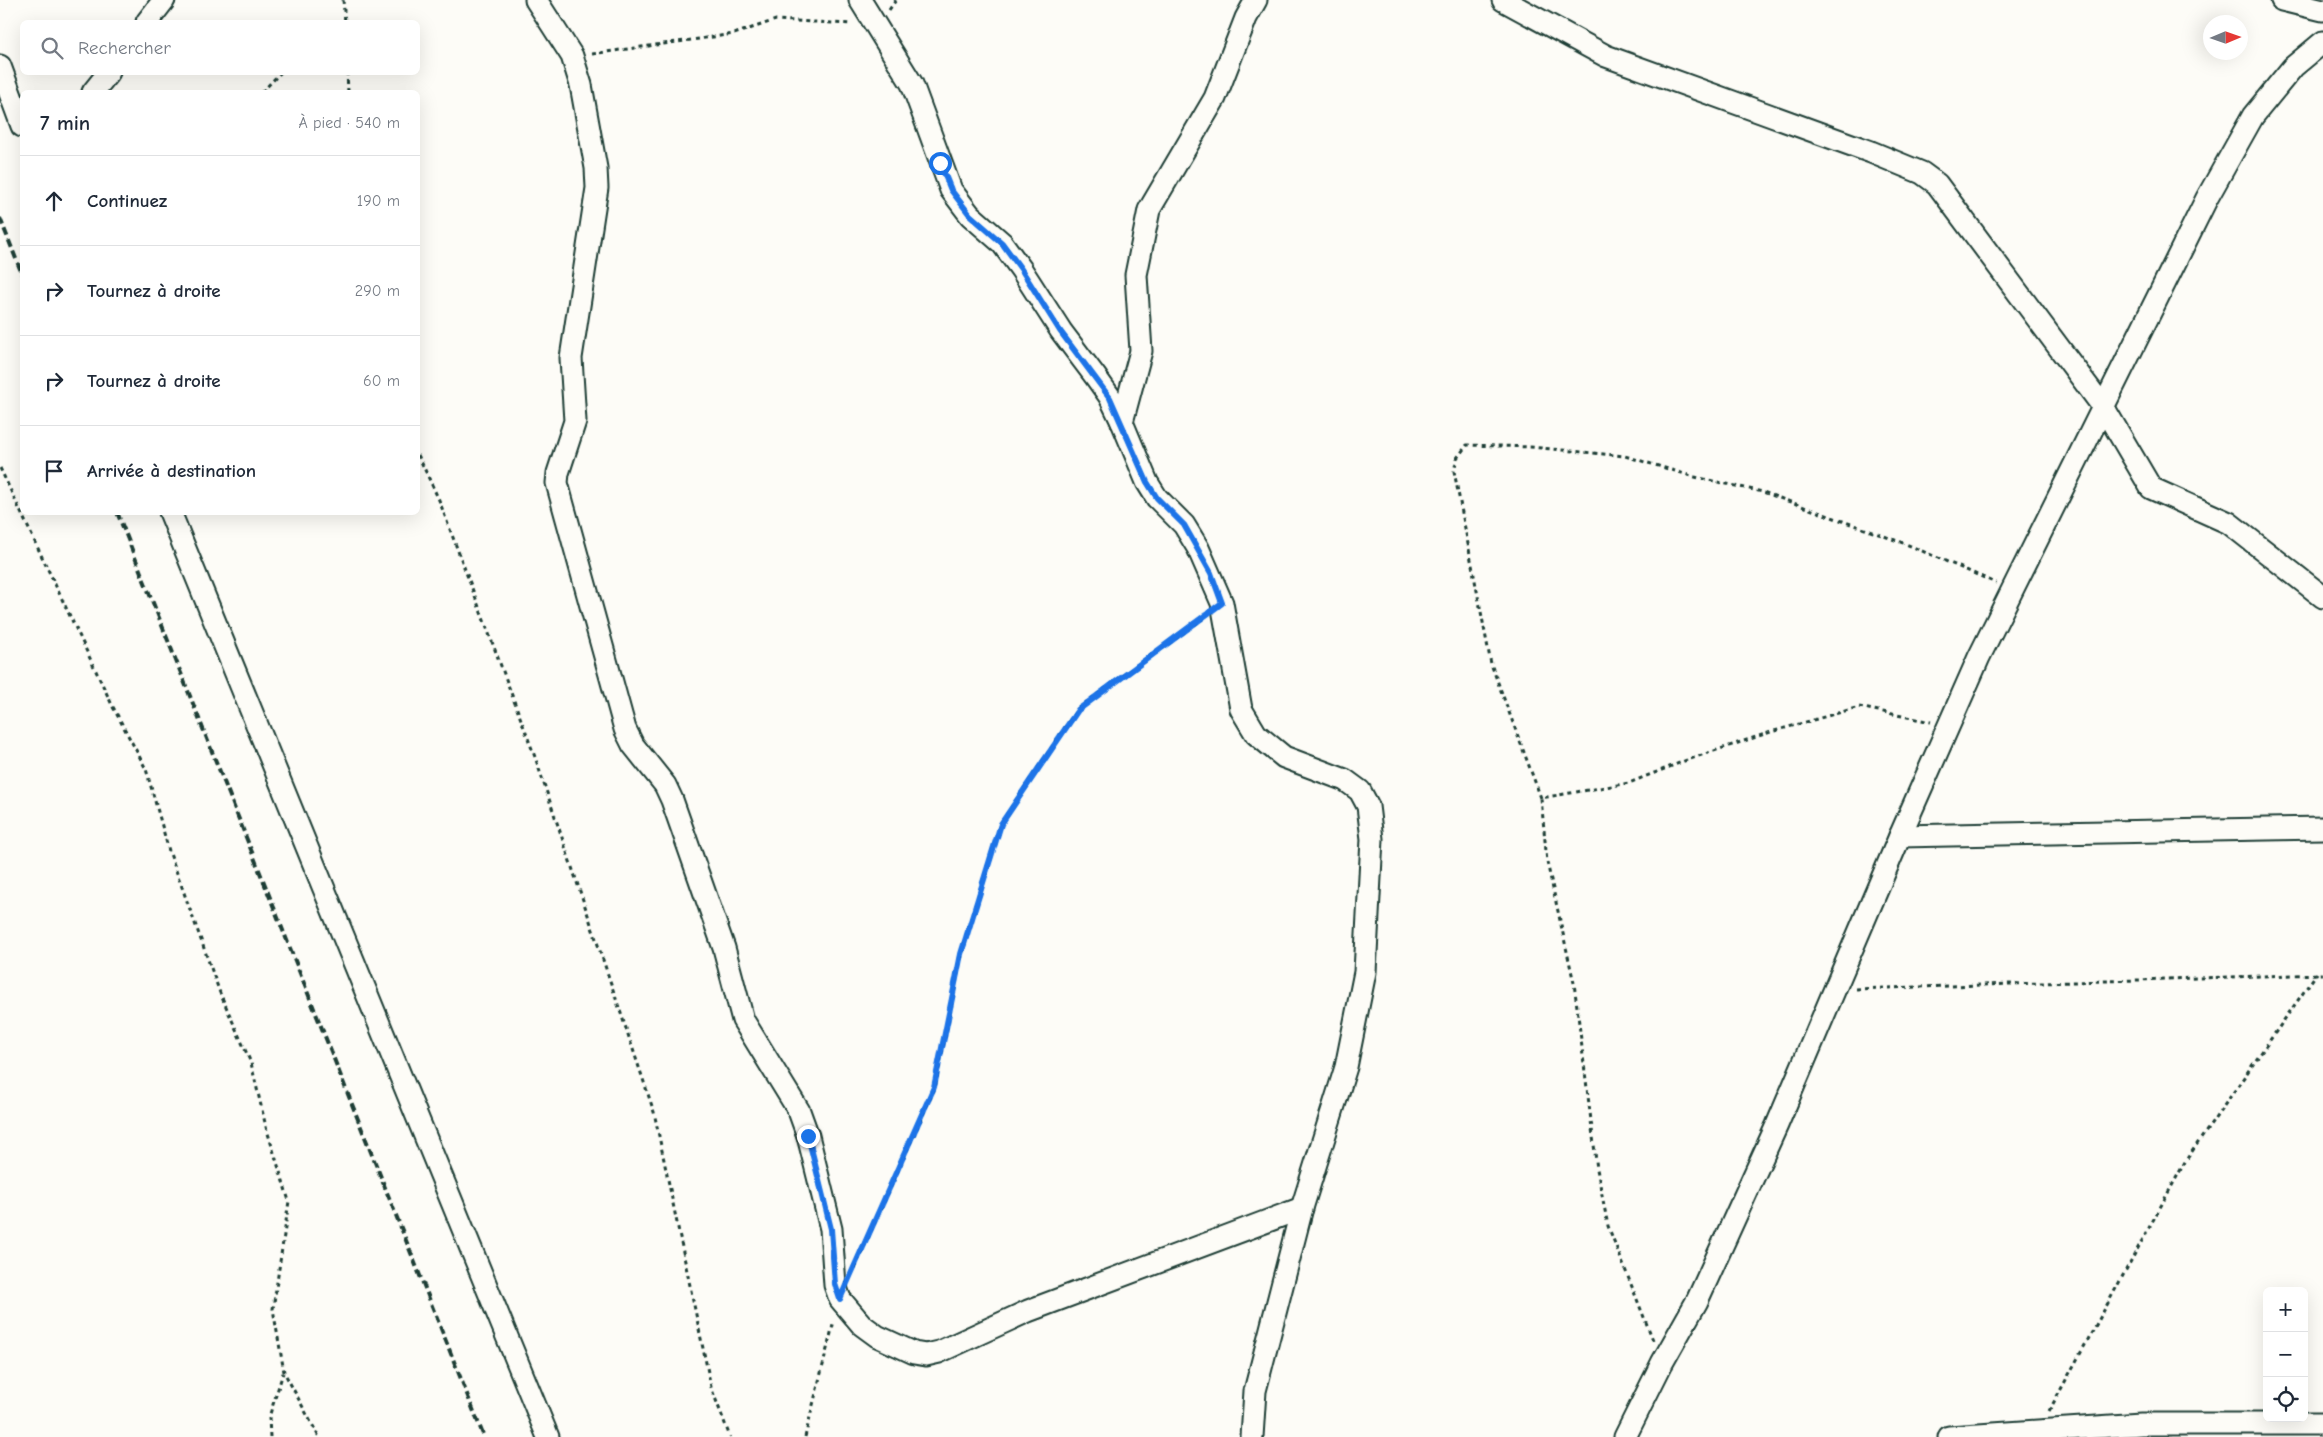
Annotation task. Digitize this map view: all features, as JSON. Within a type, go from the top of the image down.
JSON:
[{"type":"street","points":[[149,20],[164,0]]},
{"type":"street","points":[[536,0],[572,56],[580,85],[596,168],[597,188],[571,358],[575,421],[558,472],[557,483],[625,729],[633,745],[665,784],[724,948],[743,1020],[799,1111],[808,1136],[831,1229],[835,1284],[840,1299],[862,1326],[877,1336],[914,1353],[926,1355],[939,1352],[1028,1311],[1302,1208]]},
{"type":"street","points":[[860,0],[912,84],[951,190],[970,215],[1002,243],[1021,269],[1060,331],[1110,398],[1147,482],[1157,498],[1184,525],[1211,573],[1222,603],[1241,709],[1256,734],[1284,757],[1345,780],[1360,791],[1368,806],[1372,839],[1365,972],[1346,1067],[1302,1208],[1255,1391],[1252,1437]]},
{"type":"street","points":[[1122,422],[1141,351],[1136,275],[1149,210],[1215,98],[1246,18],[1256,0]]},
{"type":"street","points":[[1503,0],[1606,56],[1871,152],[1922,174],[1937,184],[2104,408],[2151,488],[2229,523],[2323,597]]},
{"type":"street","points":[[2282,0],[2323,10]]},
{"type":"street","points":[[1625,1437],[1662,1363],[1697,1301],[1777,1125],[1900,836],[1979,657],[2207,198],[2253,116],[2293,67],[2323,42]]},
{"type":"street","points":[[0,66],[20,121]]},
{"type":"street","points":[[95,90],[107,75]]},
{"type":"street","points":[[171,515],[548,1437]]},
{"type":"street","points":[[1900,836],[2323,828]]},
{"type":"street","points":[[1949,1437],[2038,1434],[2141,1424],[2323,1424]]},
{"type":"path","points":[[343,0],[345,20]]},
{"type":"path","points":[[572,56],[734,34],[776,20],[840,22],[877,27],[896,0]]},
{"type":"path","points":[[264,90],[278,75]]},
{"type":"path","points":[[347,75],[348,90]]},
{"type":"path","points":[[1662,1363],[1608,1226],[1597,1169],[1574,983],[1548,868],[1541,798],[1490,664],[1454,471],[1458,458],[1467,445],[1530,447],[1625,456],[1695,476],[1764,492],[1906,544],[1976,576],[2013,589]]},
{"type":"path","points":[[420,459],[439,500],[535,757],[654,1112],[711,1388],[730,1437]]},
{"type":"path","points":[[0,468],[20,510]]},
{"type":"path","points":[[22,515],[113,707],[146,769],[170,851],[217,984],[251,1063],[266,1127],[289,1201],[273,1309],[284,1372],[319,1437]]},
{"type":"path","points":[[805,1437],[840,1299],[934,1087],[961,954],[1001,824],[1078,710],[1222,603]]},
{"type":"path","points":[[1541,798],[1629,783],[1687,760],[1771,732],[1859,707],[1936,724]]},
{"type":"path","points":[[2038,1434],[2186,1160],[2317,974]]},
{"type":"path","points":[[1834,990],[2323,974]]},
{"type":"path","points":[[270,1437],[270,1417],[284,1372]]},
{"type":"railway","points":[[0,218],[20,269]]},
{"type":"railway","points":[[118,515],[484,1437]]},
{"type":"route","points":[[808,1136],[831,1229],[835,1284],[840,1299],[887,1198],[934,1087],[961,954],[1001,824],[1078,710],[1222,603],[1211,573],[1184,525],[1157,498],[1147,482],[1122,422],[1096,376],[1060,331],[1021,269],[1002,243],[970,215],[951,190],[940,163]]}]
